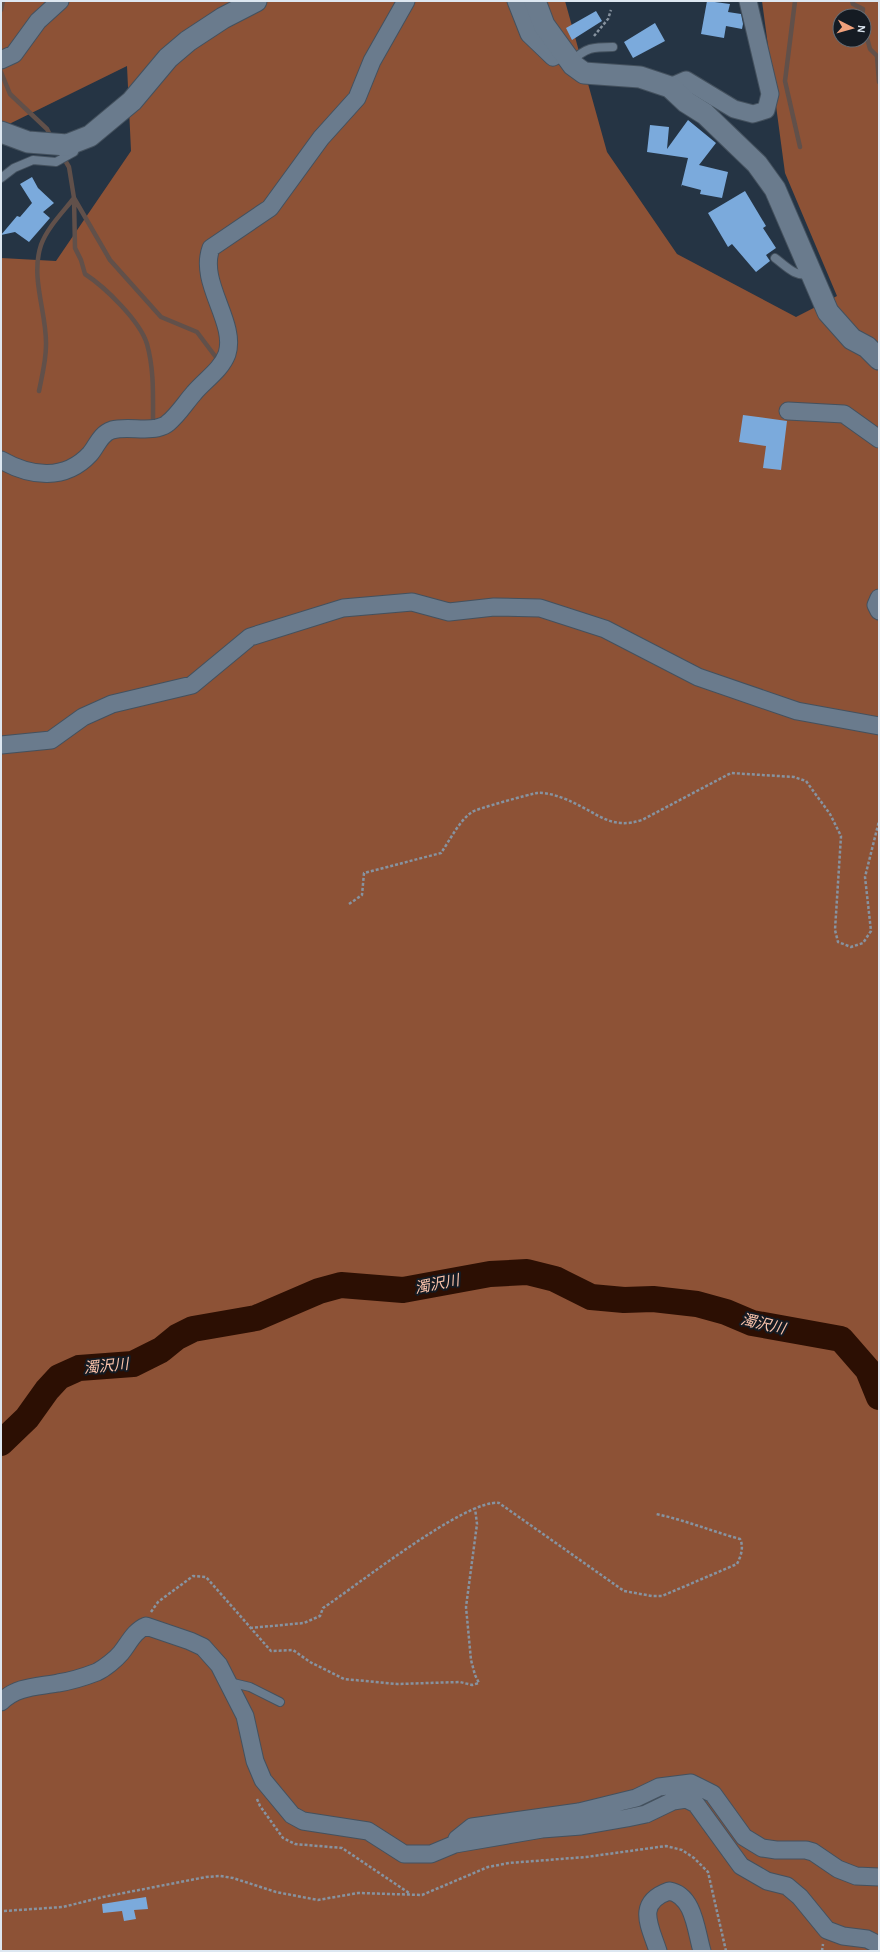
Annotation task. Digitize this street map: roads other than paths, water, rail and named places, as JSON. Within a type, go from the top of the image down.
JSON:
[{"type":"street","points":[[1,60],[14,54],[38,21],[60,1]]},
{"type":"street","points":[[1,132],[28,142],[67,145],[90,136],[132,101],[168,58],[188,41],[223,18],[256,1]]},
{"type":"street","points":[[1,460],[16,468],[31,471],[60,473],[79,464],[91,453],[98,441],[112,430],[148,429],[168,424],[194,393],[221,366],[227,353],[228,338],[209,278],[208,256],[211,248],[270,208],[321,138],[357,98],[372,62],[406,1]]},
{"type":"street","points":[[516,1],[529,34],[553,57],[571,56]]},
{"type":"street","points":[[535,1],[544,24],[584,73],[640,77],[670,87],[686,102],[705,114],[757,164],[775,189],[828,312],[852,339],[875,349]]},
{"type":"street","points":[[670,87],[686,80],[734,109],[753,114],[766,110],[770,94],[748,1]]},
{"type":"street","points":[[788,411],[844,414],[879,439]]},
{"type":"street","points":[[879,598],[876,605],[879,611]]},
{"type":"street","points":[[1,745],[51,740],[83,717],[112,704],[192,685],[250,637],[343,608],[412,602],[449,612],[494,606],[540,608],[605,629],[698,677],[797,711],[879,726]]},
{"type":"street","points":[[1,1702],[8,1695],[26,1688],[83,1678],[99,1670],[121,1653],[131,1637],[141,1628],[146,1626],[190,1641],[203,1648],[219,1665],[245,1716],[255,1761],[263,1780],[292,1816],[303,1821],[368,1830],[404,1854],[431,1854],[455,1844],[542,1829],[581,1826],[646,1814],[673,1801],[686,1799],[696,1804],[741,1866],[767,1881],[787,1886],[800,1897],[827,1930],[842,1936],[867,1939],[879,1945]]},
{"type":"street","points":[[455,1844],[458,1839],[472,1827],[579,1812],[636,1798],[659,1787],[691,1784],[713,1794],[744,1837],[762,1848],[776,1850],[806,1850],[813,1852],[838,1870],[856,1876],[879,1877]]},
{"type":"street","points":[[658,1951],[648,1920],[647,1909],[651,1900],[668,1891],[678,1894],[686,1900],[692,1914],[702,1951]]},
{"type":"lane","points":[[571,56],[595,47],[613,47]]},
{"type":"lane","points":[[1,178],[14,168],[34,160],[56,162],[74,152],[76,142]]},
{"type":"lane","points":[[775,258],[793,272],[803,276],[811,274]]},
{"type":"lane","points":[[228,1682],[250,1687],[280,1702]]},
{"type":"waterway","points":[[1,10],[3,1]]},
{"type":"waterway","points":[[795,1],[785,81],[800,147]]},
{"type":"waterway","points":[[852,1],[853,4],[861,8]]},
{"type":"waterway","points":[[870,48],[877,56],[879,82]]},
{"type":"waterway","points":[[1,72],[10,94],[47,129],[51,137]]},
{"type":"waterway","points":[[63,157],[69,167],[74,198],[75,248],[81,260],[85,274],[112,296],[130,315],[147,344],[152,372],[153,420]]},
{"type":"waterway","points":[[39,391],[45,363],[46,333],[38,283],[38,257],[41,245],[47,232],[74,198],[110,260],[161,317],[197,332],[215,356]]},
{"type":"waterway","name":"濁沢川","points":[[1,1443],[27,1418],[47,1390],[59,1377],[79,1368],[133,1364],[161,1350],[177,1337],[193,1329],[256,1318],[319,1291],[341,1285],[403,1290],[490,1274],[527,1272],[555,1279],[591,1297],[624,1300],[653,1299],[697,1304],[726,1312],[752,1323],[841,1339],[868,1370],[879,1397]]}]
